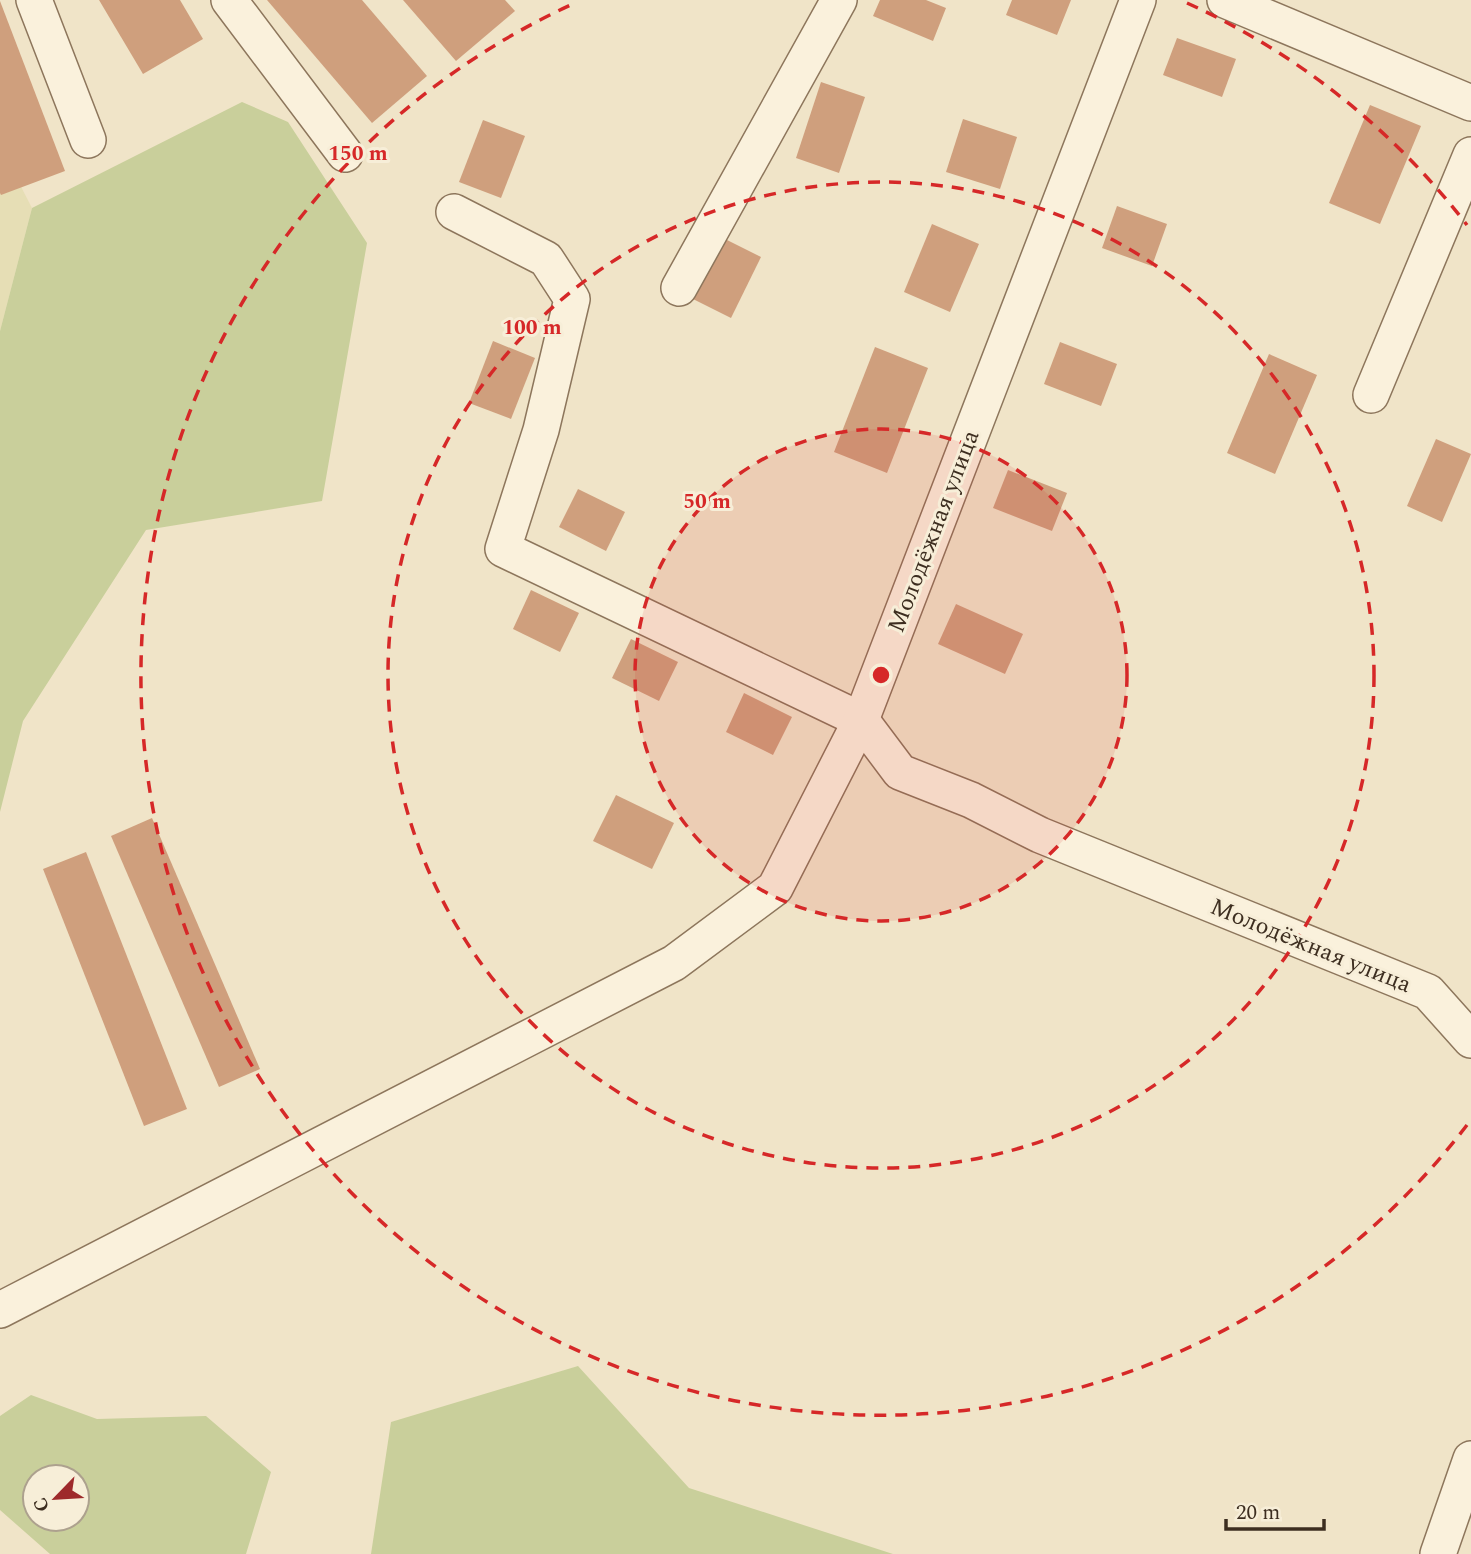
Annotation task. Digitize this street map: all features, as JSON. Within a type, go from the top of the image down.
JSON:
[{"type":"street","points":[[34,0],[88,140]]},
{"type":"street","points":[[229,0],[345,154]]},
{"type":"street","points":[[678,288],[839,0]]},
{"type":"street","name":"Молодёжная улица","points":[[1138,0],[861,720],[900,772],[971,800],[1040,835],[1428,992],[1471,1040]]},
{"type":"street","points":[[1225,0],[1471,103]]},
{"type":"street","points":[[1371,396],[1471,155]]},
{"type":"street","points":[[0,1310],[674,963],[775,888],[861,720],[503,549],[541,430],[572,299],[546,259],[454,212]]},
{"type":"street","points":[[1438,1554],[1471,1459]]},
{"type":"shaded area","points":[[0,146],[32,208],[0,331]]},
{"type":"green space","points":[[242,102],[288,122],[367,243],[322,501],[146,530],[23,721],[0,812],[0,331],[32,208]]},
{"type":"green space","points":[[578,1366],[689,1488],[893,1554],[371,1554],[391,1422]]},
{"type":"green space","points":[[31,1395],[97,1419],[206,1416],[271,1472],[246,1554],[50,1554],[26,1533],[91,1533],[91,1463],[21,1463],[21,1528],[0,1510],[0,1416]]},
{"type":"building","points":[[99,0],[180,0],[203,39],[143,74]]},
{"type":"building","points":[[267,0],[362,0],[427,76],[372,123]]},
{"type":"building","points":[[403,0],[505,0],[515,11],[456,61]]},
{"type":"building","points":[[880,0],[926,0],[946,8],[933,41],[873,16]]},
{"type":"building","points":[[1012,0],[1071,0],[1057,35],[1006,15]]},
{"type":"building","points":[[0,1],[65,171],[1,195],[0,193]]},
{"type":"building","points":[[1177,38],[1236,59],[1222,97],[1163,75]]},
{"type":"building","points":[[821,82],[865,97],[839,173],[796,158]]},
{"type":"building","points":[[1370,105],[1421,126],[1380,224],[1329,203]]},
{"type":"building","points":[[963,119],[1017,137],[1000,189],[946,172]]},
{"type":"building","points":[[483,120],[525,136],[501,198],[459,182]]},
{"type":"building","points":[[1117,206],[1167,224],[1152,266],[1102,248]]},
{"type":"building","points":[[932,224],[979,244],[950,312],[904,292]]},
{"type":"building","points":[[717,235],[761,257],[731,318],[687,296]]},
{"type":"building","points":[[493,341],[535,358],[511,419],[469,403]]},
{"type":"building","points":[[1060,342],[1117,364],[1101,406],[1044,384]]},
{"type":"building","points":[[875,347],[928,368],[887,473],[834,452]]},
{"type":"building","points":[[1269,354],[1317,375],[1275,474],[1227,453]]},
{"type":"building","points":[[1436,439],[1471,454],[1442,522],[1407,506]]},
{"type":"building","points":[[1008,470],[1067,493],[1052,531],[993,508]]},
{"type":"building","points":[[578,489],[625,512],[606,551],[559,527]]},
{"type":"building","points":[[531,590],[579,613],[560,652],[513,629]]},
{"type":"building","points":[[956,604],[1023,634],[1005,674],[938,644]]},
{"type":"building","points":[[631,639],[678,662],[659,701],[612,678]]},
{"type":"building","points":[[744,693],[792,717],[773,755],[726,732]]},
{"type":"building","points":[[616,795],[674,823],[652,869],[593,841]]},
{"type":"building","points":[[152,818],[260,1069],[219,1087],[111,836]]},
{"type":"building","points":[[86,852],[187,1109],[144,1126],[43,869]]}]
